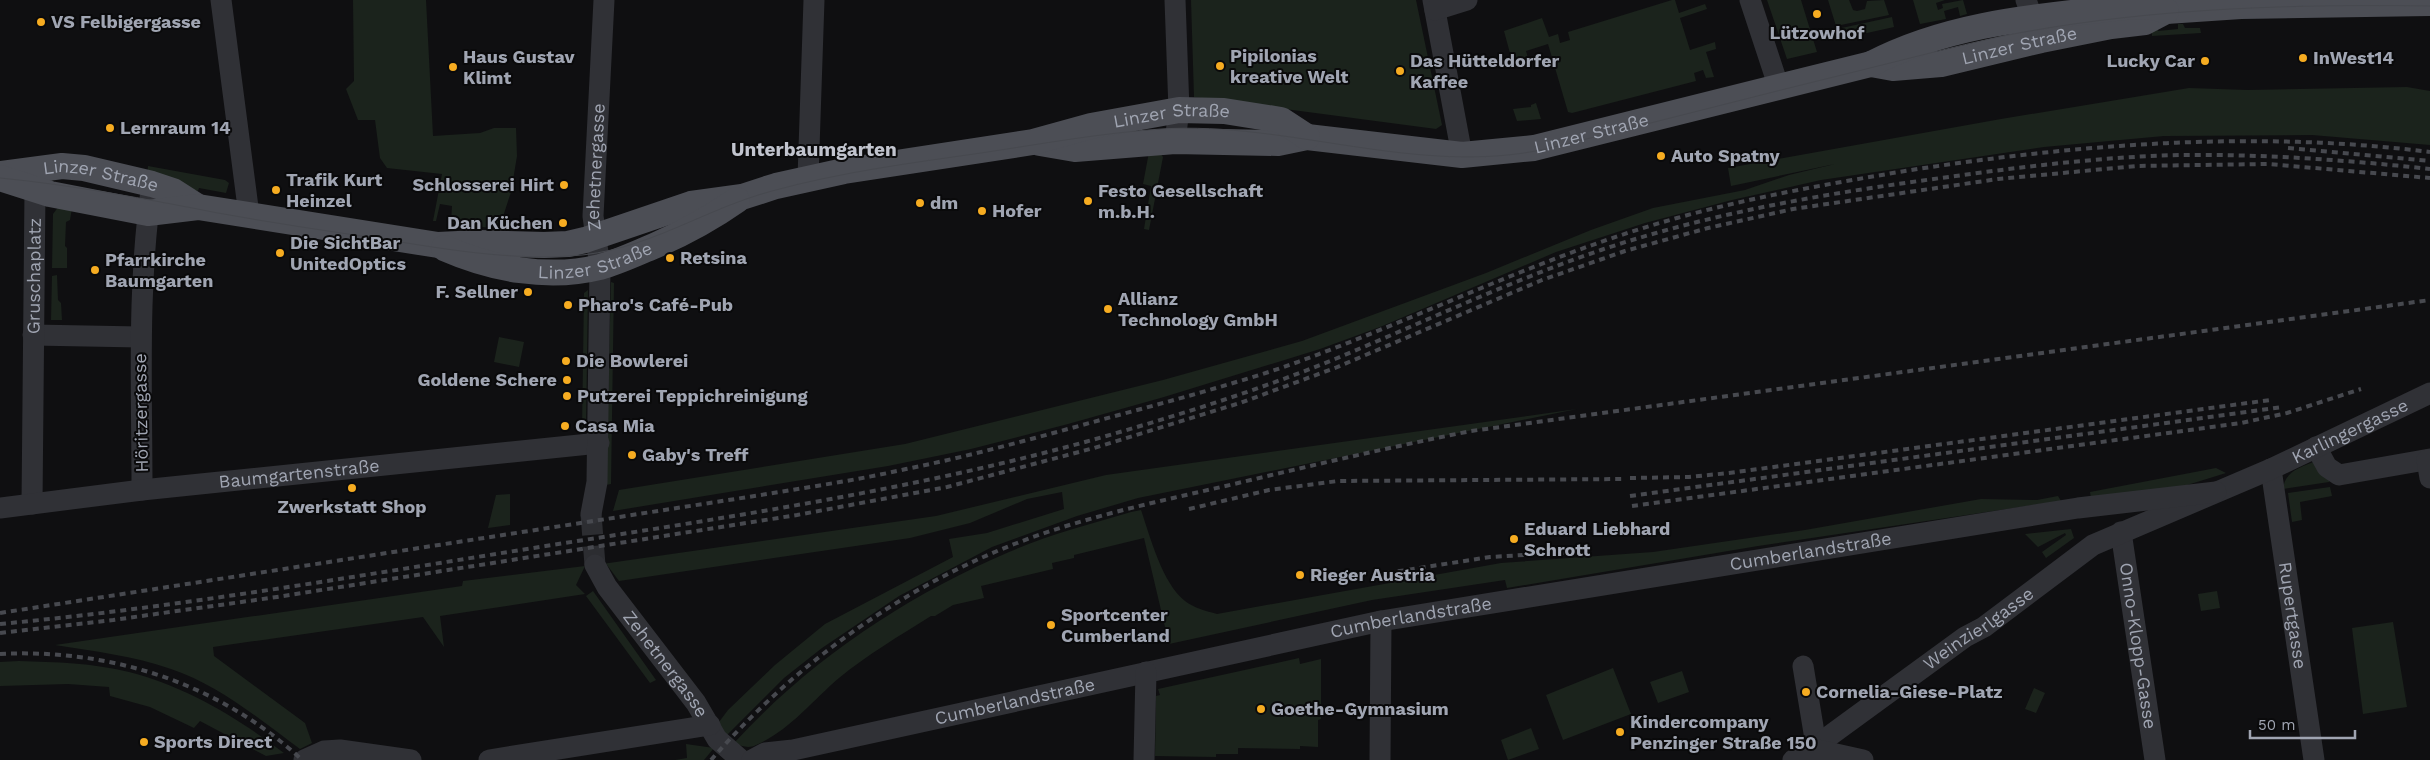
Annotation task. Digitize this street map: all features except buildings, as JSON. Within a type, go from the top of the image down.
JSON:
[{"type":"main road","name":"Linzer Straße","points":[[1033,142],[1075,149],[1175,141],[1278,143],[1307,137],[1462,155],[1534,148],[1871,64],[1893,68],[1940,64],[2033,19],[2111,26],[2145,22],[2166,11],[2228,3],[2430,3]]},
{"type":"main road","name":"Linzer Straße","points":[[438,246],[479,243],[568,244],[596,237],[691,204],[742,197],[808,178],[867,167],[1033,142],[1090,126],[1179,110],[1224,111],[1281,120],[1307,137]]},
{"type":"main road","name":"Linzer Straße","points":[[0,178],[41,179],[62,166],[84,168],[174,191],[198,206]]},
{"type":"main road","name":"Linzer Straße","points":[[0,174],[41,179],[88,203],[148,213],[198,206],[438,246],[482,264],[529,271],[558,272],[600,267],[686,232],[742,197]]},
{"type":"street","points":[[221,0],[249,215]]},
{"type":"street","name":"Zehetnergasse","points":[[591,514],[597,488],[599,443],[600,267],[593,216],[604,0]]},
{"type":"street","points":[[808,178],[814,0]]},
{"type":"street","points":[[1175,0],[1179,110],[1175,141]]},
{"type":"street","points":[[1462,155],[1434,5],[1467,0]]},
{"type":"street","points":[[1750,0],[1779,88]]},
{"type":"street","name":"Gruschaplatz","points":[[41,179],[33,335],[140,337]]},
{"type":"street","points":[[140,337],[148,213],[152,184]]},
{"type":"street","points":[[32,504],[33,335]]},
{"type":"street","name":"Höritzergasse","points":[[140,337],[142,490]]},
{"type":"street","name":"Karlingergasse","points":[[2271,469],[2430,393]]},
{"type":"street","name":"Baumgartenstraße","points":[[0,508],[142,490],[599,443]]},
{"type":"street","points":[[2316,446],[2327,467],[2339,475],[2429,466]]},
{"type":"street","name":"Cumberlandstraße","points":[[2121,532],[2271,469]]},
{"type":"street","name":"Rupertgasse","points":[[2271,469],[2314,760]]},
{"type":"street","name":"Cumberlandstraße","points":[[752,760],[765,753],[786,755],[1381,620],[2078,508],[2216,492]]},
{"type":"street","points":[[2078,508],[2103,525],[2121,532]]},
{"type":"street","name":"Weinzierlgasse","points":[[1818,755],[1828,737],[1965,637],[1984,627],[2093,545],[2121,532]]},
{"type":"street","name":"Onno-Klopp-Gasse","points":[[2121,532],[2155,760]]},
{"type":"street","name":"Zehetnergasse","points":[[595,565],[607,587],[696,703],[717,739],[740,760]]},
{"type":"street","points":[[1380,760],[1381,620]]},
{"type":"street","points":[[1803,666],[1818,755]]},
{"type":"street","points":[[1144,760],[1146,672]]},
{"type":"street","points":[[489,760],[710,725]]},
{"type":"street","points":[[304,760],[324,750],[340,750],[411,760]]},
{"type":"street","points":[[1793,760],[1818,755],[1863,760]]},
{"type":"shaded area","points":[[353,0],[426,0],[433,136],[480,133],[494,128],[516,128],[517,156],[511,192],[499,229],[451,223],[452,206],[440,204],[436,221],[433,221],[442,174],[387,168],[380,158],[375,120],[358,120],[346,89],[354,81]]},
{"type":"shaded area","points":[[1191,0],[1416,0],[1442,125],[1436,129],[1194,97]]},
{"type":"shaded area","points":[[1675,0],[1679,13],[1705,4],[1707,9],[1680,18],[1690,50],[1715,42],[1716,49],[1706,52],[1714,77],[1706,78],[1703,70],[1694,73],[1696,81],[1572,113],[1568,112],[1548,44],[1526,51],[1528,58],[1492,66],[1491,63],[1511,57],[1504,31],[1542,18],[1549,37],[1558,34],[1560,43],[1570,40],[1568,32]]},
{"type":"shaded area","points":[[1767,0],[1801,0],[1817,52],[1787,59]]},
{"type":"shaded area","points":[[1828,0],[1849,0],[1853,10],[1857,11],[1865,9],[1867,1],[1884,0],[1889,15],[1836,26]]},
{"type":"shaded area","points":[[1913,0],[1945,0],[1936,3],[1938,10],[1943,8],[1942,4],[1963,0],[1967,14],[1960,16],[1958,7],[1944,11],[1946,19],[1920,24]]},
{"type":"shaded area","points":[[1892,17],[1894,27],[1840,39],[1837,29]]},
{"type":"shaded area","points":[[2178,24],[2183,24],[2185,28],[2200,28],[2201,33],[2152,36],[2152,27],[2158,27],[2158,31],[2178,29]]},
{"type":"shaded area","points":[[2407,87],[2430,91],[2430,145],[2312,135],[2164,136],[2044,147],[1821,180],[1732,200],[1645,223],[1556,252],[1380,327],[1320,349],[1164,397],[1068,424],[971,449],[888,466],[613,511],[619,490],[905,444],[1163,380],[1302,341],[1486,273],[1591,230],[1653,208],[1745,190],[1789,175],[1835,164],[1731,186],[1728,168],[2001,119],[2189,88],[2247,90]]},
{"type":"shaded area","points":[[1536,103],[1541,119],[1517,121],[1513,109],[1531,107],[1531,105]]},
{"type":"shaded area","points":[[1149,152],[1159,152],[1163,157],[1149,230],[1144,229],[1151,186],[1143,184]]},
{"type":"shaded area","points":[[148,166],[225,180],[229,183],[226,193],[199,188],[198,191],[147,177]]},
{"type":"shaded area","points":[[59,206],[72,208],[70,220],[66,222],[65,246],[67,248],[67,268],[52,268],[53,214]]},
{"type":"shaded area","points":[[57,275],[58,300],[61,303],[62,320],[51,320],[52,276]]},
{"type":"shaded area","points":[[611,282],[614,283],[611,484],[606,485]]},
{"type":"shaded area","points":[[588,290],[586,429],[582,430],[584,293]]},
{"type":"shaded area","points":[[499,337],[524,342],[519,367],[494,362]]},
{"type":"shaded area","points":[[1577,409],[1138,498],[1077,516],[992,547],[899,596],[822,648],[784,678],[726,736],[716,726],[728,710],[775,665],[825,624],[953,557],[949,539],[987,533],[1064,509],[1062,492],[1027,499],[970,523],[910,538],[619,581],[607,565],[602,564],[936,516],[1106,475]]},
{"type":"shaded area","points":[[2316,461],[2332,478],[2329,482],[2283,489],[2284,483],[2290,474]]},
{"type":"shaded area","points":[[2216,468],[2226,473],[2184,486],[2091,498],[2090,492]]},
{"type":"shaded area","points":[[2330,487],[2332,496],[2300,502],[2302,520],[2292,522],[2288,493]]},
{"type":"shaded area","points":[[510,494],[510,525],[488,528],[496,495]]},
{"type":"shaded area","points":[[2058,496],[2061,501],[1758,546],[1507,588],[1505,580],[1372,600],[1169,644],[1144,538],[1074,555],[1074,558],[1052,563],[1053,569],[981,586],[984,598],[953,605],[935,616],[931,616],[861,661],[839,678],[790,724],[768,739],[750,747],[734,743],[763,713],[827,658],[861,633],[933,589],[971,569],[1039,540],[1141,510],[1163,571],[1177,593],[1192,606],[1217,614],[1501,563],[1653,552],[1805,530],[1981,499],[2037,500]]},
{"type":"shaded area","points":[[2071,529],[2074,538],[2046,558],[2042,552],[2066,535],[2065,533],[2038,547],[2025,534]]},
{"type":"shaded area","points":[[585,566],[576,585],[585,594],[440,616],[444,647],[423,617],[213,647],[214,656],[305,723],[312,743],[300,749],[222,693],[189,676],[171,669],[113,654],[55,645],[462,586],[463,581]]},
{"type":"shaded area","points":[[593,591],[656,680],[650,683],[586,596]]},
{"type":"shaded area","points":[[2217,591],[2220,608],[2201,611],[2198,594]]},
{"type":"shaded area","points":[[2393,622],[2407,707],[2363,714],[2352,628]]},
{"type":"shaded area","name":"Goethe-Gymnasium","points":[[1299,658],[1300,664],[1321,659],[1321,719],[1318,720],[1318,747],[1300,746],[1300,749],[1238,748],[1238,754],[1216,754],[1216,757],[1155,756],[1156,696],[1160,695],[1158,689]]},
{"type":"shaded area","points":[[19,661],[88,665],[129,672],[150,678],[191,695],[230,716],[284,753],[266,756],[200,721],[194,728],[150,707],[110,696],[109,687],[68,684],[0,686],[0,662]]},
{"type":"shaded area","points":[[1613,668],[1631,714],[1563,740],[1546,695]]},
{"type":"shaded area","points":[[1682,671],[1689,692],[1658,703],[1650,682]]},
{"type":"shaded area","points":[[2034,688],[2045,693],[2036,713],[2025,709]]},
{"type":"shaded area","points":[[1531,728],[1539,749],[1508,760],[1501,740]]},
{"type":"shaded area","points":[[686,744],[714,748],[704,760],[675,760],[687,758]]},
{"type":"tunnel","points":[[591,514],[595,565]]},
{"type":"tram line","points":[[0,178],[82,188],[259,220],[452,250],[499,255],[570,256],[598,253],[624,247],[649,239],[746,199],[824,178],[1094,136],[1161,129],[1209,129],[1257,133],[1402,153],[1450,157],[1498,156],[1546,149],[2024,32],[2125,18],[2226,9],[2430,6]]},
{"type":"railway","points":[[0,613],[761,495],[870,477],[958,457],[1178,399],[1281,368],[1331,350],[1527,270],[1626,233],[1705,210],[1819,186],[1970,162],[2101,147],[2167,143],[2298,142],[2364,145],[2430,152]]},
{"type":"railway","points":[[2288,148],[2430,161]]},
{"type":"railway","points":[[0,624],[127,610],[254,592],[798,505],[942,477],[1085,442],[1212,404],[1274,383],[1335,359],[1500,288],[1601,250],[1679,227],[1798,200],[2017,168],[2147,156],[2211,155],[2274,157],[2337,160],[2430,169]]},
{"type":"railway","points":[[0,633],[113,620],[277,597],[797,515],[947,487],[1094,448],[1240,403],[1335,368],[1542,280],[1625,251],[1708,228],[1793,209],[1998,179],[2137,166],[2268,164],[2430,178]]},
{"type":"railway","points":[[711,760],[777,693],[813,662],[851,633],[890,607],[974,561],[1043,533],[1097,517],[1323,463],[1471,431],[2430,300]]},
{"type":"railway","points":[[1632,506],[2241,423],[2287,413],[2361,389]]},
{"type":"railway","points":[[1630,478],[1689,477],[1729,473],[2270,400]]},
{"type":"railway","points":[[1630,496],[2283,407]]},
{"type":"railway","points":[[1189,509],[1269,490],[1338,481],[1622,479]]},
{"type":"railway","points":[[1387,573],[1490,557],[1592,551]]},
{"type":"railway","points":[[0,654],[82,657],[123,665],[162,676],[200,691],[236,711],[270,733],[302,760]]},
{"type":"place","name":"Lützowhof","points":[[1817,14]]},
{"type":"place","name":"VS Felbigergasse","points":[[41,22]]},
{"type":"place","name":"InWest14","points":[[2303,58]]},
{"type":"place","name":"Lucky Car","points":[[2205,61]]},
{"type":"place","name":"Pipilonias kreative Welt","points":[[1220,66]]},
{"type":"place","name":"Haus Gustav Klimt","points":[[453,67]]},
{"type":"place","name":"Das Hütteldorfer Kaffee","points":[[1400,71]]},
{"type":"place","name":"Lernraum 14","points":[[110,128]]},
{"type":"place","name":"Auto Spatny","points":[[1661,156]]},
{"type":"place","name":"Schlosserei Hirt","points":[[564,185]]},
{"type":"place","name":"Trafik Kurt Heinzel","points":[[276,190]]},
{"type":"place","name":"Festo Gesellschaft m.b.H.","points":[[1088,201]]},
{"type":"place","name":"dm","points":[[920,203]]},
{"type":"place","name":"Hofer","points":[[982,211]]},
{"type":"place","name":"Dan Küchen","points":[[563,223]]},
{"type":"place","name":"Die SichtBar UnitedOptics","points":[[280,253]]},
{"type":"place","name":"Retsina","points":[[670,258]]},
{"type":"place","name":"Pfarrkirche Baumgarten","points":[[95,270]]},
{"type":"place","name":"F. Sellner","points":[[528,292]]},
{"type":"place","name":"Pharo's Café-Pub","points":[[568,305]]},
{"type":"place","name":"Allianz Technology GmbH","points":[[1108,309]]},
{"type":"place","name":"Die Bowlerei","points":[[566,361]]},
{"type":"place","name":"Goldene Schere","points":[[567,380]]},
{"type":"place","name":"Putzerei Teppichreinigung","points":[[567,396]]},
{"type":"place","name":"Casa Mia","points":[[565,426]]},
{"type":"place","name":"Gaby's Treff","points":[[632,455]]},
{"type":"place","name":"Zwerkstatt Shop","points":[[352,488]]},
{"type":"place","name":"Eduard Liebhard Schrott","points":[[1514,539]]},
{"type":"place","name":"Rieger Austria","points":[[1300,575]]},
{"type":"place","name":"Sportcenter Cumberland","points":[[1051,625]]},
{"type":"place","name":"Cornelia-Giese-Platz","points":[[1806,692]]},
{"type":"place","name":"Goethe-Gymnasium","points":[[1261,709]]},
{"type":"place","name":"Kindercompany Penzinger Straße 150","points":[[1620,732]]},
{"type":"place","name":"Sports Direct","points":[[144,742]]},
{"type":"district","name":"Unterbaumgarten","points":[[814,149]]}]
